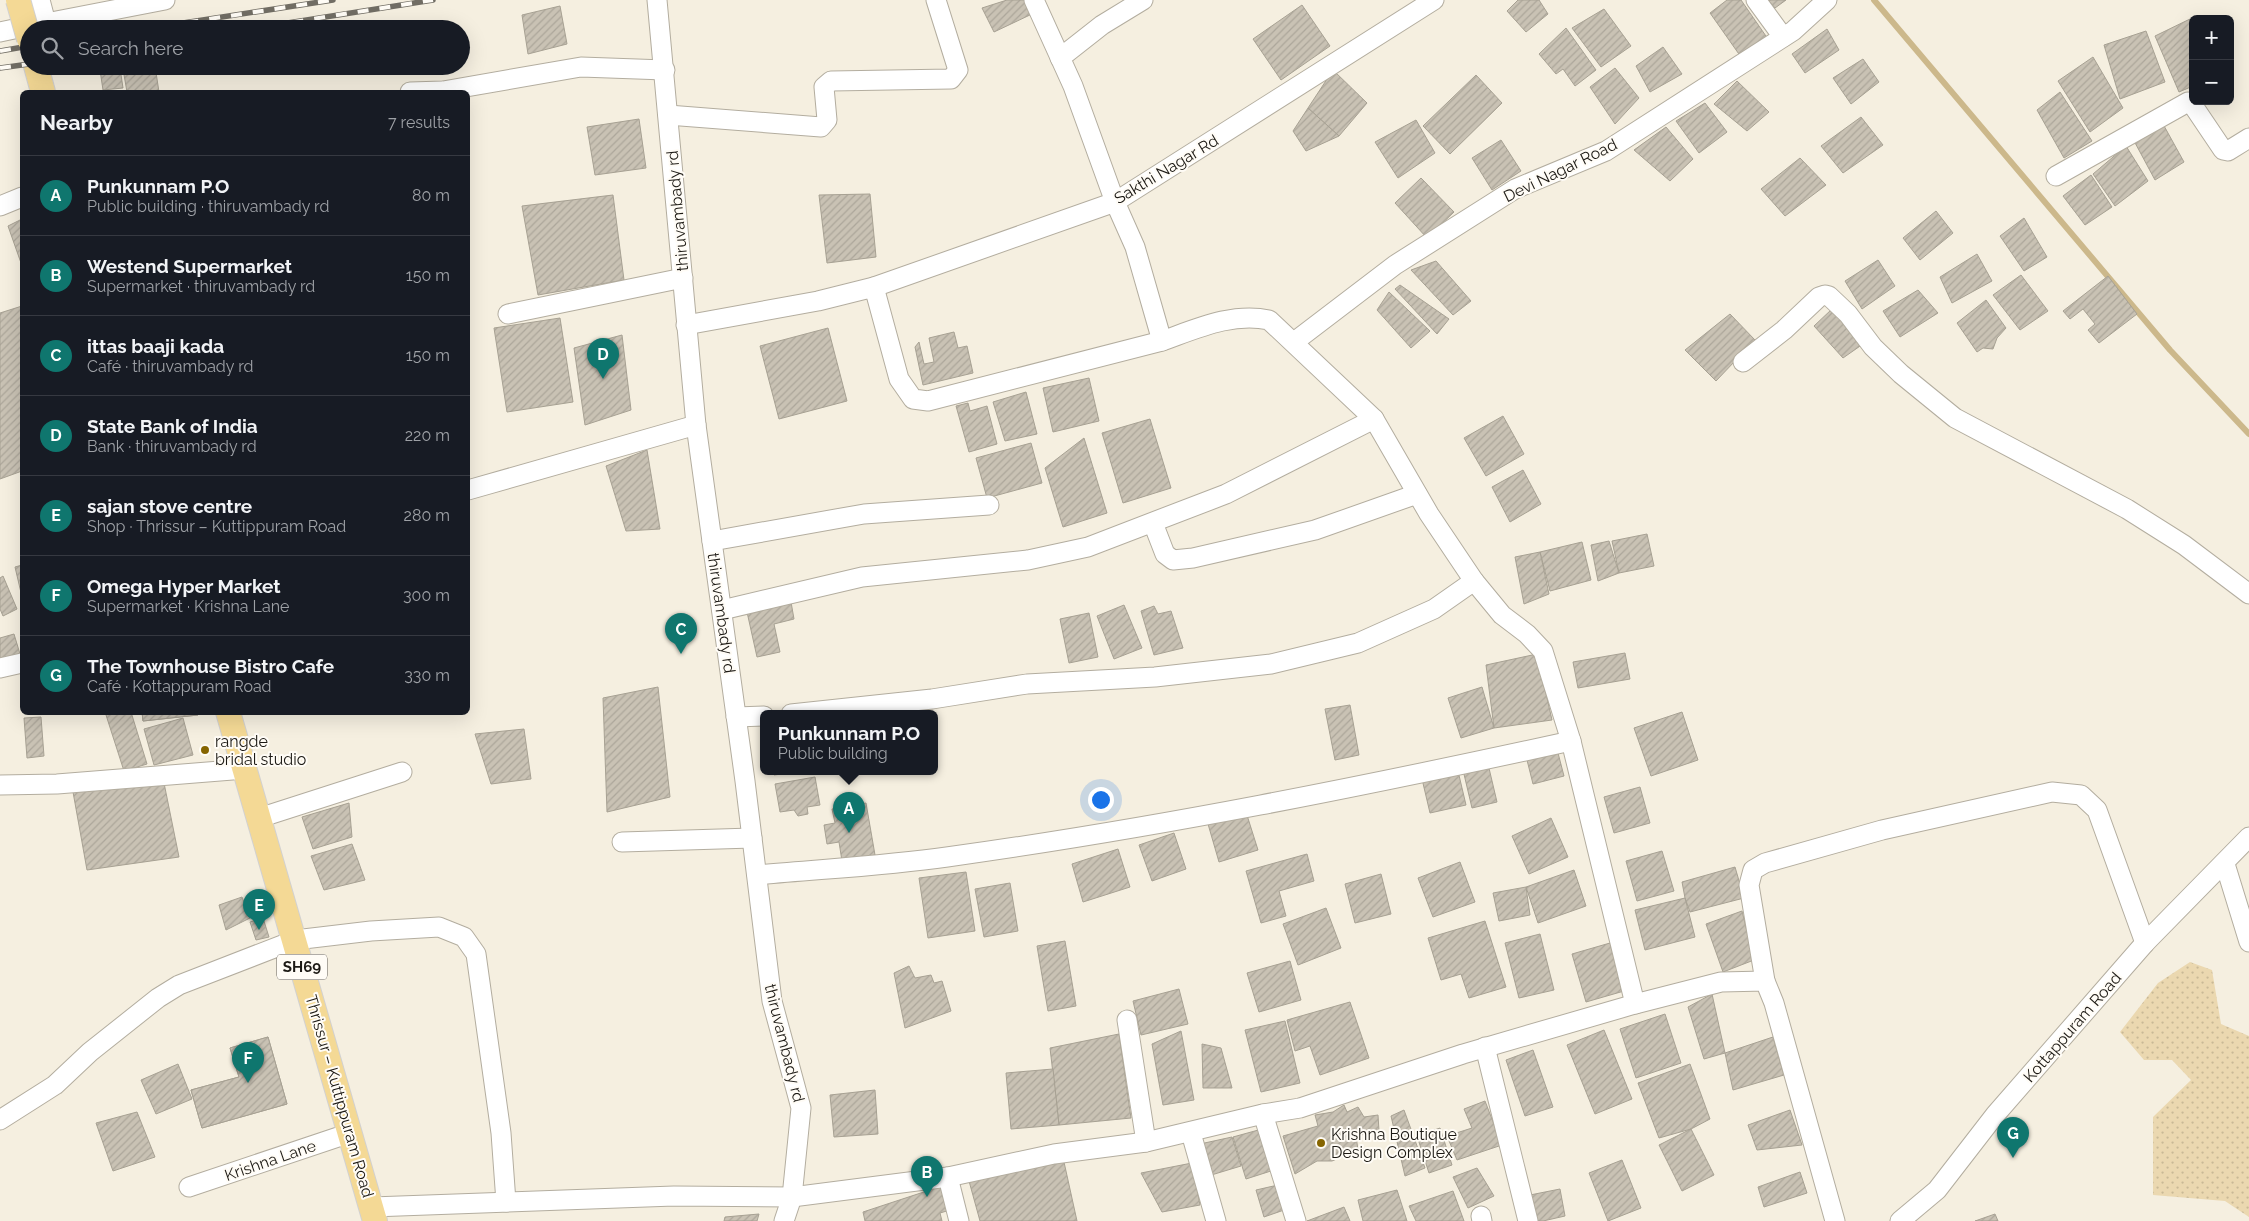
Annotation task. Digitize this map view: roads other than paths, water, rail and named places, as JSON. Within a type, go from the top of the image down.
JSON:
[{"type":"main road","points":[[18,0],[24,20]]},
{"type":"main road","points":[[38,75],[42,90]]},
{"type":"main road","name":"Thrissur – Kuttippuram Road","points":[[229,715],[373,1214]]},
{"type":"street","points":[[40,0],[45,20]]},
{"type":"street","points":[[62,20],[165,0]]},
{"type":"street","name":"thiruvambady rd","points":[[658,0],[696,425],[757,875],[772,1001],[801,1108],[792,1197],[784,1221]]},
{"type":"street","points":[[668,115],[821,127],[827,120],[824,87],[831,81],[951,79],[958,70],[936,0]]},
{"type":"street","points":[[1034,0],[1073,86],[1115,202],[1135,248],[1162,341]]},
{"type":"street","points":[[1060,58],[1102,25],[1143,0]]},
{"type":"street","name":"Sakthi Nagar Rd","points":[[686,325],[818,301],[874,288],[1115,202],[1434,0]]},
{"type":"street","points":[[1756,0],[1783,37]]},
{"type":"street","name":"Devi Nagar Road","points":[[1294,342],[1395,265],[1515,189],[1606,151],[1783,37],[1826,0]]},
{"type":"street","points":[[0,32],[20,28]]},
{"type":"street","points":[[443,90],[581,67],[665,70]]},
{"type":"street","points":[[2056,176],[2188,102],[2192,104],[2223,150],[2228,151],[2249,138]]},
{"type":"street","points":[[0,206],[20,197]]},
{"type":"street","points":[[508,314],[683,278]]},
{"type":"street","points":[[874,288],[899,379],[913,399],[928,401],[1162,341],[1226,320],[1254,316],[1269,320],[1294,342],[1374,419],[1417,494],[1474,581],[1502,616],[1527,634],[1543,651],[1571,741],[1635,1004]]},
{"type":"street","points":[[1743,362],[1784,330],[1819,297],[1829,296],[1848,314],[1873,347],[1901,374],[1956,418],[2127,508],[2184,545],[2249,594]]},
{"type":"street","points":[[722,610],[862,577],[1028,560],[1088,547],[1226,494],[1374,419]]},
{"type":"street","points":[[470,489],[696,425]]},
{"type":"street","points":[[1152,523],[1165,554],[1173,560],[1193,558],[1316,530],[1417,494]]},
{"type":"street","points":[[712,541],[864,514],[989,505]]},
{"type":"street","points":[[829,710],[932,699],[1027,684],[1155,677],[1270,664],[1358,643],[1434,610],[1474,581]]},
{"type":"street","points":[[0,668],[20,663]]},
{"type":"street","points":[[736,717],[760,716]]},
{"type":"street","points":[[757,875],[946,858],[1322,794],[1571,741]]},
{"type":"street","points":[[0,786],[56,784],[245,769]]},
{"type":"street","points":[[259,818],[402,772]]},
{"type":"street","points":[[1835,1221],[1774,1003],[1764,981],[1749,885],[1753,870],[1765,863],[1882,830],[2052,792],[2082,795],[2097,810],[2144,943]]},
{"type":"street","name":"Kottappuram Road","points":[[1900,1221],[1937,1190],[1995,1115],[2144,943],[2225,864],[2249,837]]},
{"type":"street","points":[[622,842],[752,838]]},
{"type":"street","points":[[2225,864],[2249,942]]},
{"type":"street","points":[[0,1120],[55,1085],[90,1052],[158,998],[179,985],[295,940],[371,931],[439,927],[464,936],[476,954],[501,1133],[506,1202]]},
{"type":"street","points":[[373,1214],[506,1202],[674,1196],[792,1197],[948,1177],[1054,1154],[1146,1142],[1263,1114],[1300,1108],[1485,1047],[1635,1004],[1722,982],[1764,981]]},
{"type":"street","points":[[1127,1020],[1146,1142]]},
{"type":"street","points":[[1485,1047],[1528,1221]]},
{"type":"street","points":[[1263,1114],[1296,1221]]},
{"type":"street","points":[[1191,1132],[1216,1221]]},
{"type":"street","name":"Krishna Lane","points":[[189,1188],[350,1133]]},
{"type":"street","points":[[948,1177],[959,1221]]},
{"type":"waterway","points":[[1874,0],[2170,350],[2249,434]]},
{"type":"railway","points":[[203,20],[333,0]]},
{"type":"railway","points":[[306,20],[433,0]]},
{"type":"railway","points":[[0,51],[20,48]]},
{"type":"railway","points":[[0,68],[20,65]]},
{"type":"place","name":"State Bank of India","points":[[603,379]]},
{"type":"place","name":"ittas baaji kada","points":[[681,654]]},
{"type":"place","name":"rangde bridal studio","points":[[205,750]]},
{"type":"place","name":"Punkunnam P.O","points":[[849,833]]},
{"type":"place","name":"sajan stove centre","points":[[259,930]]},
{"type":"place","name":"Omega Hyper Market","points":[[248,1083]]},
{"type":"place","name":"Krishna Boutique Design Complex","points":[[1321,1143]]},
{"type":"place","name":"The Townhouse Bistro Cafe","points":[[2013,1158]]},
{"type":"place","name":"Westend Supermarket","points":[[927,1197]]}]
